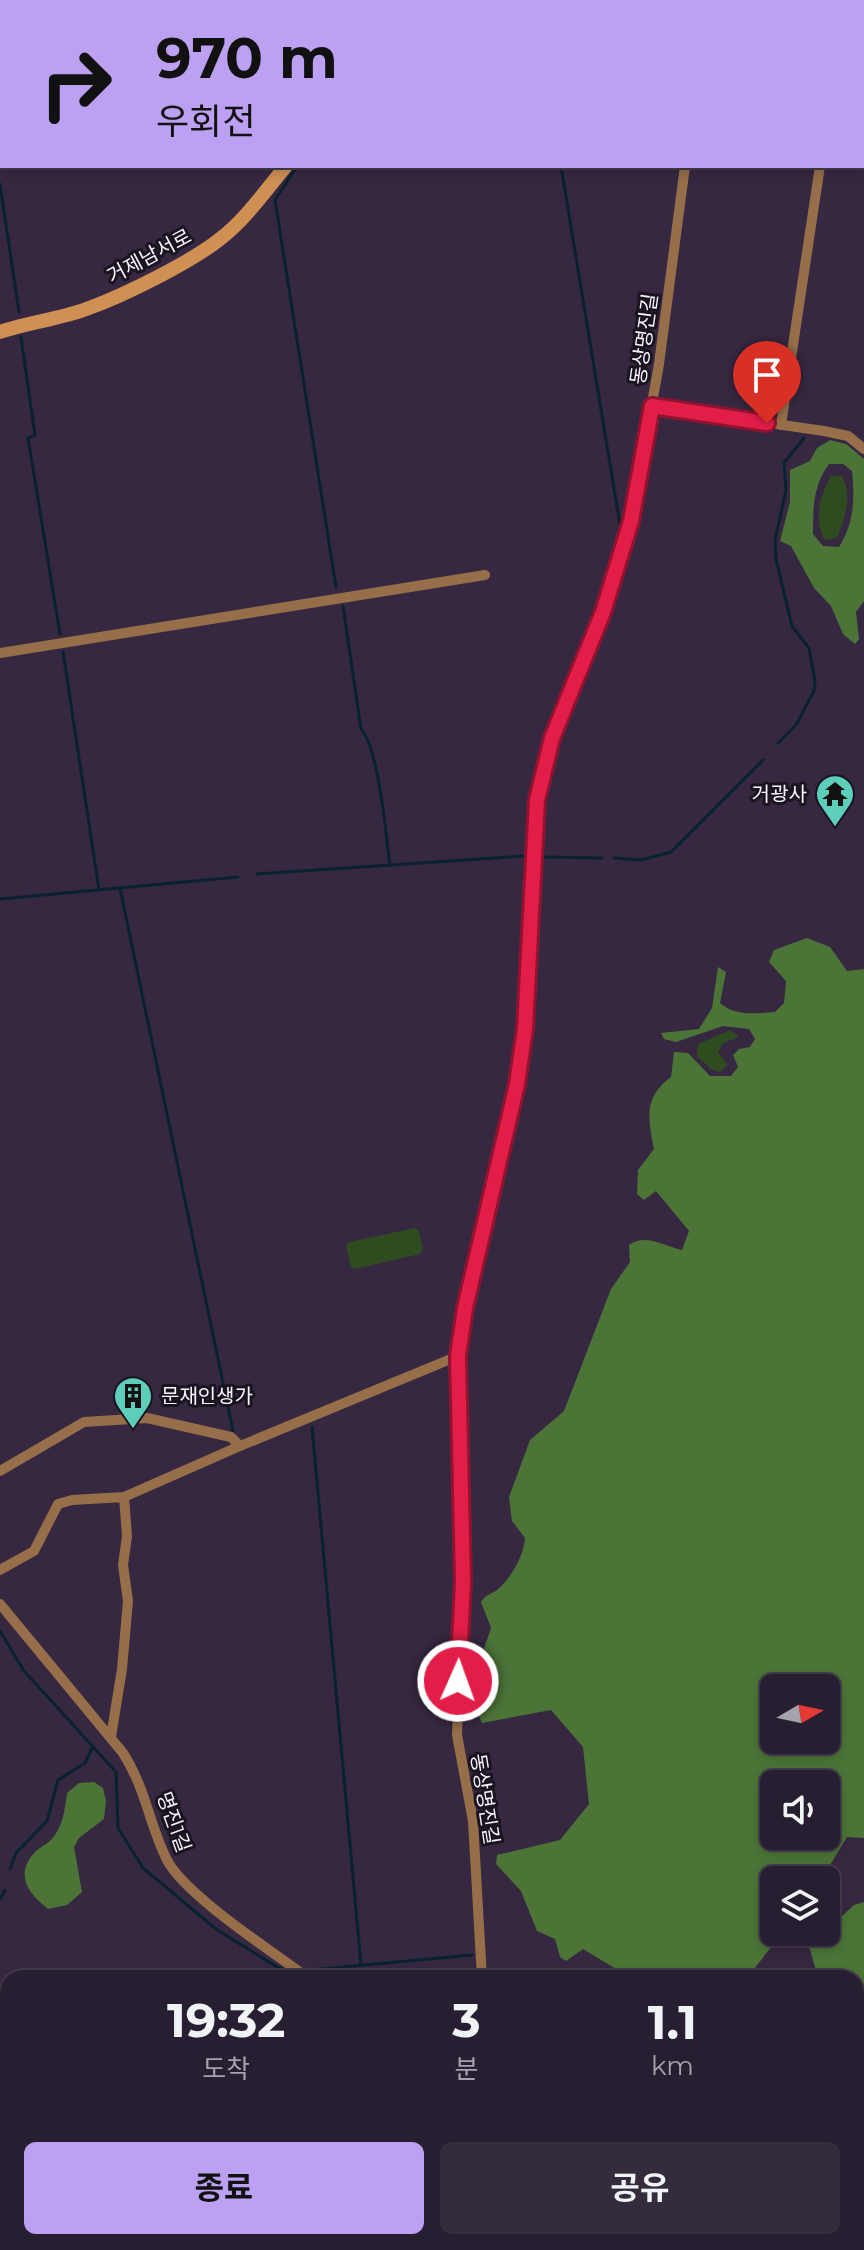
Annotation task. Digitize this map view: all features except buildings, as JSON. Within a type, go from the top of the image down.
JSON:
[{"type":"main road","name":"거제남서로","points":[[0,332],[88,309],[127,292],[199,252],[219,240],[240,221],[284,168]]},
{"type":"street","name":"동상명진길","points":[[482,1970],[473,1821],[457,1735],[463,1582],[458,1356],[465,1308],[501,1158],[523,1043],[540,782],[552,738],[603,612],[631,521],[652,406],[685,168]]},
{"type":"street","points":[[781,425],[820,168]]},
{"type":"street","points":[[652,406],[848,436],[864,449]]},
{"type":"street","points":[[0,653],[485,575]]},
{"type":"street","points":[[0,1570],[34,1551],[58,1504],[72,1500],[124,1497],[458,1356]]},
{"type":"street","points":[[0,1471],[84,1422],[147,1418],[231,1437],[240,1446]]},
{"type":"street","points":[[111,1737],[122,1669],[128,1601],[123,1565],[127,1536],[124,1497]]},
{"type":"street","name":"명진1길","points":[[0,1604],[111,1737],[139,1778],[168,1862],[192,1891],[297,1970]]},
{"type":"green space","points":[[830,440],[846,444],[864,459],[864,601],[856,612],[859,639],[855,644],[843,634],[831,606],[814,588],[791,546],[780,541],[790,502],[790,470],[810,461],[817,448]],"holes":[[[829,464],[843,464],[852,471],[850,520],[839,547],[823,546],[813,534],[817,489]]]},
{"type":"green space","points":[[831,476],[842,476],[847,491],[847,507],[837,538],[825,540],[819,524],[819,508]]},
{"type":"green space","points":[[807,938],[830,947],[847,971],[864,969],[864,1838],[847,1837],[840,1849],[840,1770],[760,1770],[760,1850],[839,1850],[829,1866],[760,1866],[760,1946],[772,1946],[753,1970],[618,1970],[583,1949],[566,1961],[560,1957],[555,1939],[537,1931],[521,1891],[496,1864],[497,1855],[560,1840],[589,1804],[583,1747],[551,1710],[482,1723],[476,1688],[491,1628],[481,1602],[502,1585],[519,1559],[525,1538],[512,1521],[509,1497],[530,1440],[564,1411],[611,1289],[630,1262],[629,1245],[648,1240],[682,1250],[689,1231],[656,1191],[644,1200],[637,1194],[638,1170],[654,1149],[649,1119],[652,1101],[671,1077],[674,1052],[688,1053],[710,1076],[731,1076],[738,1067],[733,1055],[739,1049],[750,1047],[755,1039],[749,1029],[723,1026],[676,1042],[664,1039],[661,1033],[699,1029],[712,1008],[718,967],[726,972],[720,1003],[739,1012],[775,1012],[784,1003],[786,981],[769,962],[774,950]]},
{"type":"green space","points":[[731,1030],[739,1037],[723,1043],[718,1052],[728,1065],[720,1072],[712,1070],[697,1056],[698,1044]]},
{"type":"green space","points":[[415,1228],[419,1231],[423,1249],[420,1254],[355,1269],[351,1267],[346,1246],[349,1242]]},
{"type":"green space","points":[[94,1782],[103,1788],[106,1801],[104,1819],[79,1838],[74,1847],[82,1892],[67,1905],[48,1909],[26,1883],[25,1868],[35,1852],[51,1840],[58,1829],[67,1793],[79,1783]]},
{"type":"green space","points":[[864,1902],[864,1970],[816,1970],[809,1946],[840,1946],[840,1918],[854,1905]]},
{"type":"waterway","points":[[296,168],[275,200],[336,587]]},
{"type":"waterway","points":[[561,168],[620,525]]},
{"type":"waterway","points":[[0,184],[19,312]]},
{"type":"waterway","points":[[21,337],[35,435],[28,438],[60,634]]},
{"type":"waterway","points":[[778,743],[796,725],[814,691],[815,681],[809,648],[792,626],[776,559],[775,540],[786,490],[784,463],[804,438]]},
{"type":"waterway","points":[[343,606],[361,729],[373,754],[390,866]]},
{"type":"waterway","points":[[63,652],[99,890]]},
{"type":"waterway","points":[[614,858],[641,860],[671,852],[763,760]]},
{"type":"waterway","points":[[257,874],[523,856]]},
{"type":"waterway","points":[[545,857],[602,858]]},
{"type":"waterway","points":[[0,899],[238,877]]},
{"type":"waterway","points":[[120,888],[233,1431]]},
{"type":"waterway","points":[[312,1427],[361,1965]]},
{"type":"waterway","points":[[0,1631],[24,1671],[116,1772],[118,1828],[143,1868],[216,1929],[279,1970]]},
{"type":"waterway","points":[[10,1869],[16,1853],[47,1821],[58,1780],[85,1763],[92,1748]]},
{"type":"waterway","points":[[0,1899],[5,1890]]},
{"type":"waterway","points":[[311,1970],[472,1955]]},
{"type":"waterway","points":[[278,1967],[285,1970]]},
{"type":"place","name":"거광사","points":[[835,828]]},
{"type":"place","name":"문재인생가","points":[[133,1430]]},
{"type":"route","points":[[458,1681],[463,1582],[458,1356],[465,1308],[517,1084],[525,1029],[540,782],[552,738],[603,612],[631,521],[652,406],[767,423]]}]
